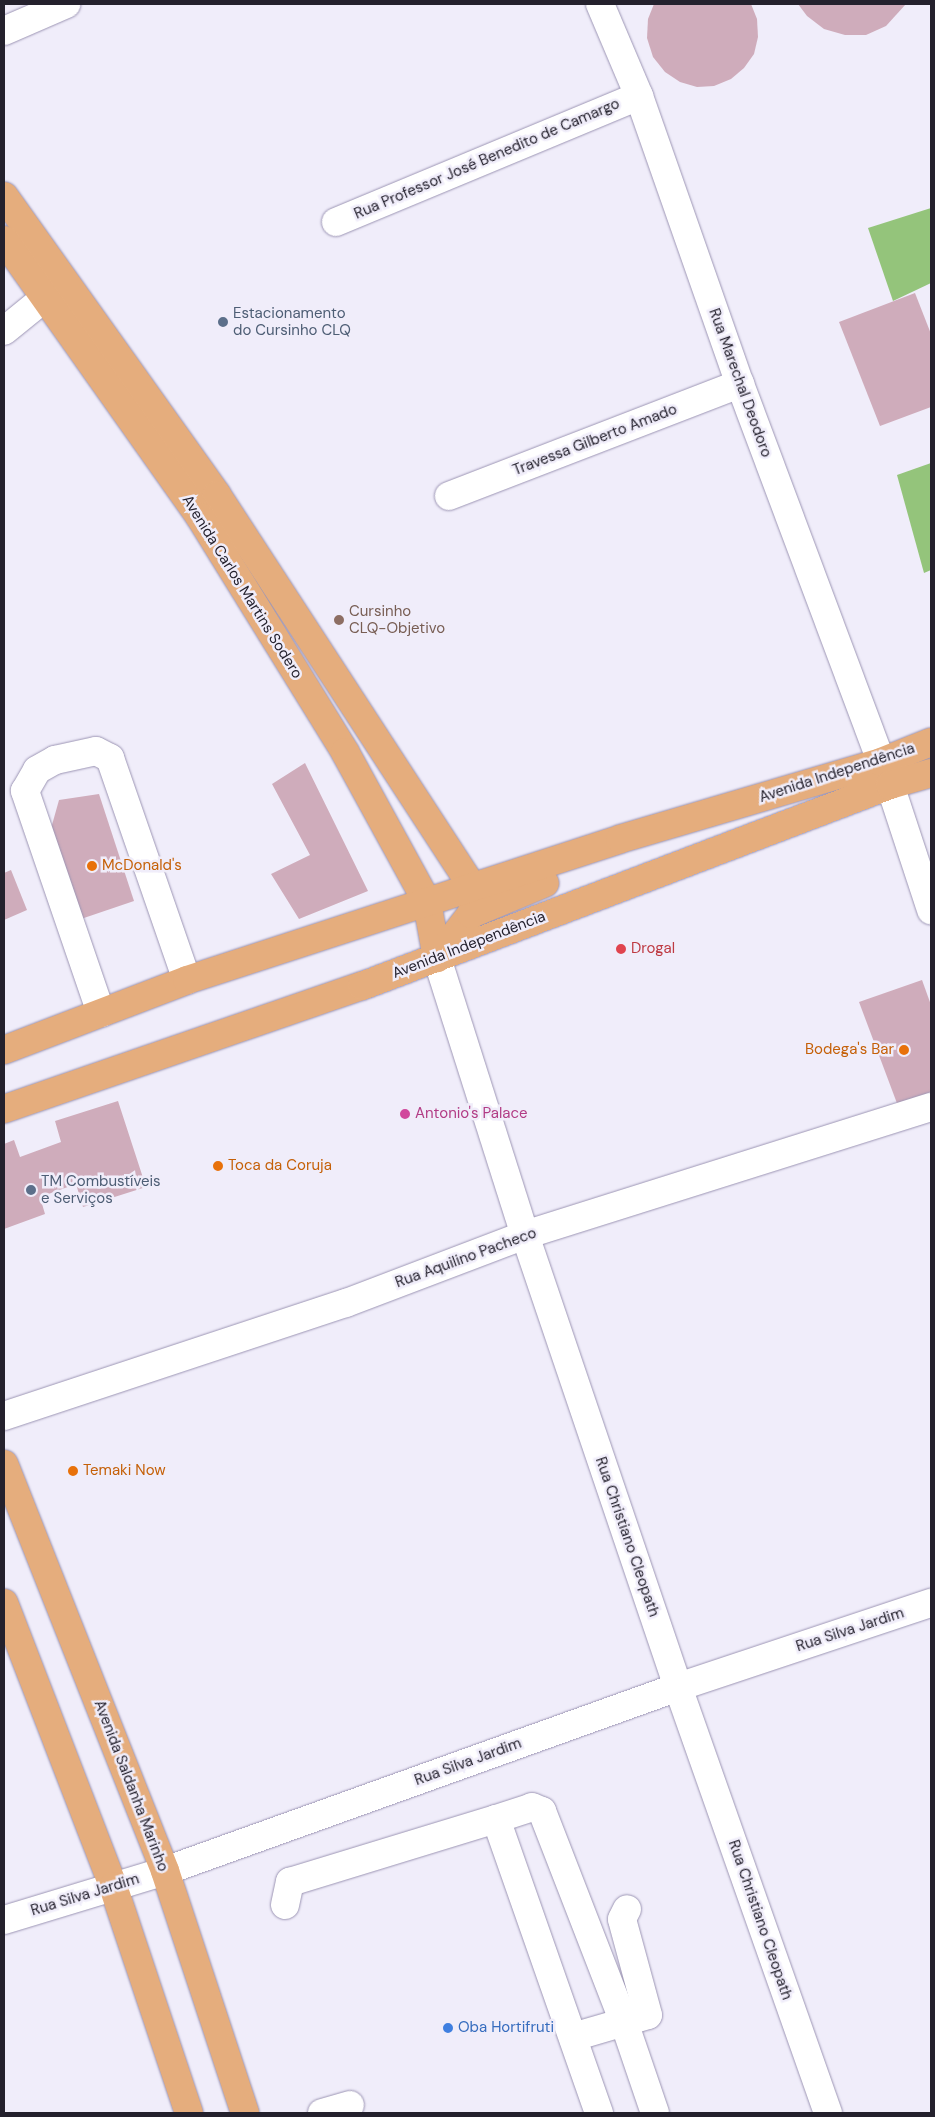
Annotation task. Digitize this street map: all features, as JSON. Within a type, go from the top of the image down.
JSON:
[{"type":"main road","name":"Avenida Carlos Martins Sodero","points":[[4,196],[217,495],[473,887]]},
{"type":"main road","name":"Avenida Carlos Martins Sodero","points":[[4,240],[200,517],[345,752],[427,902],[437,958]]},
{"type":"main road","name":"Avenida Independência","points":[[4,1110],[437,958],[885,774],[931,742]]},
{"type":"main road","name":"Avenida Independência","points":[[4,1050],[187,980],[473,887],[717,811],[885,774],[931,773]]},
{"type":"main road","points":[[437,958],[471,914],[672,836],[710,818],[717,811]]},
{"type":"main road","name":"Avenida Saldanha Marinho","points":[[4,1464],[165,1871],[245,2113]]},
{"type":"main road","points":[[4,1603],[113,1886],[189,2113]]},
{"type":"street","points":[[4,31],[66,4]]},
{"type":"street","name":"Rua Marechal Deodoro","points":[[600,4],[638,96],[740,384],[885,774],[931,910]]},
{"type":"street","name":"Rua Professor José Benedito de Camargo","points":[[336,222],[638,96]]},
{"type":"street","points":[[4,331],[52,292],[53,277],[29,231]]},
{"type":"street","name":"Travessa Gilberto Amado","points":[[449,496],[740,384]]},
{"type":"street","points":[[102,1012],[25,790],[37,770],[55,760],[96,751],[110,758],[187,980]]},
{"type":"street","name":"Rua Christiano Cleopath","points":[[437,958],[525,1235],[678,1687],[828,2113]]},
{"type":"street","name":"Rua Aquilino Pacheco","points":[[4,1416],[346,1303],[525,1235],[931,1107]]},
{"type":"street","name":"Rua Silva Jardim","points":[[4,1920],[165,1871],[678,1687],[931,1603]]},
{"type":"street","points":[[285,1905],[290,1882],[496,1820],[532,1807],[542,1810],[636,2019]]},
{"type":"street","points":[[496,1820],[599,2113]]},
{"type":"street","points":[[628,1909],[622,1919],[636,2019],[655,2113]]},
{"type":"street","points":[[573,2037],[636,2019]]},
{"type":"street","points":[[322,2113],[350,2105]]},
{"type":"green space","points":[[931,208],[931,283],[893,301],[868,228]]},
{"type":"green space","points":[[931,463],[931,570],[924,573],[897,475]]},
{"type":"building","points":[[654,4],[751,4],[757,19],[758,37],[754,54],[744,68],[731,79],[714,86],[697,87],[680,82],[665,72],[653,57],[647,38],[648,19]]},
{"type":"building","points":[[798,4],[906,4],[886,26],[866,35],[845,35],[824,29],[807,16]]},
{"type":"building","points":[[915,293],[931,334],[931,407],[880,426],[839,322]]},
{"type":"building","points":[[305,763],[368,891],[299,919],[271,874],[310,855],[272,784]]},
{"type":"building","name":"McDonald's","points":[[99,794],[134,901],[78,920],[50,832],[59,800]]},
{"type":"building","points":[[11,870],[27,910],[4,920],[4,873]]},
{"type":"building","name":"Bodega's Bar","points":[[922,980],[931,1005],[931,1096],[898,1106],[859,1002]]},
{"type":"building","points":[[118,1101],[146,1187],[83,1207],[76,1184],[40,1197],[45,1214],[4,1229],[4,1144],[14,1140],[20,1157],[61,1142],[55,1121]]},
{"type":"place","name":"Estacionamento do Cursinho CLQ","points":[[223,322]]},
{"type":"place","name":"Cursinho CLQ-Objetivo","points":[[339,620]]},
{"type":"place","name":"McDonald's","points":[[92,866]]},
{"type":"place","name":"Drogal","points":[[621,949]]},
{"type":"place","name":"Bodega's Bar","points":[[904,1050]]},
{"type":"place","name":"Antonio's Palace","points":[[405,1114]]},
{"type":"place","name":"Toca da Coruja","points":[[218,1166]]},
{"type":"place","name":"TM Combustíveis e Serviços","points":[[31,1190]]},
{"type":"place","name":"Temaki Now","points":[[73,1471]]},
{"type":"place","name":"Oba Hortifruti","points":[[448,2028]]}]
